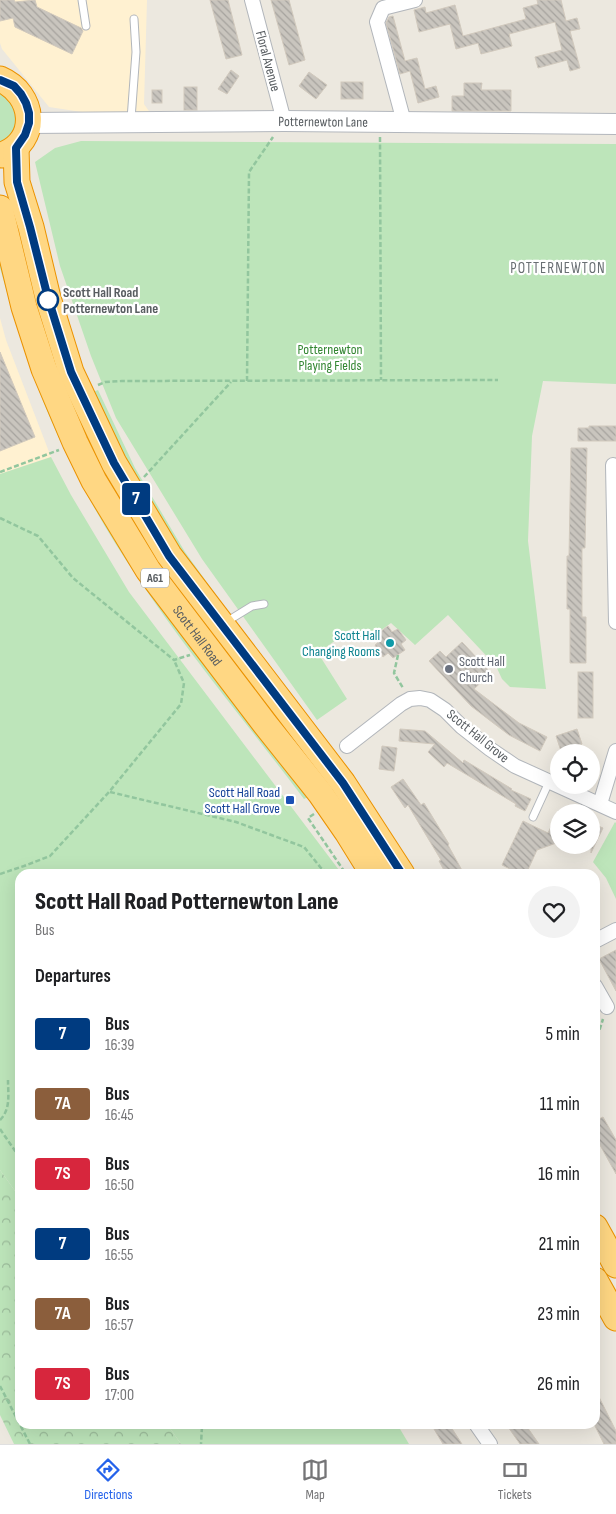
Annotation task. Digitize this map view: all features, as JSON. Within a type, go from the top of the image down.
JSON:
[{"type":"highway","points":[[0,80],[14,86],[21,94],[27,108],[29,123]]},
{"type":"highway","name":"A61","points":[[8,152],[25,135],[29,123]]},
{"type":"highway","name":"Scott Hall Road","points":[[8,152],[48,298],[71,372],[108,448],[169,556],[328,762],[357,825],[371,869]]},
{"type":"highway","name":"Scott Hall Road","points":[[0,208],[24,307],[44,369],[79,452],[94,481],[148,570],[265,724],[320,793],[357,825],[397,869]]},
{"type":"highway","points":[[79,452],[108,448]]},
{"type":"highway","points":[[265,724],[285,708]]},
{"type":"highway","points":[[600,1236],[616,1265]]},
{"type":"highway","points":[[600,1289],[616,1318]]},
{"type":"main road","name":"Potternewton Lane","points":[[29,123],[284,121],[616,124]]},
{"type":"street","name":"Floral Avenue","points":[[252,0],[284,121]]},
{"type":"street","points":[[404,122],[377,22],[383,8],[416,0]]},
{"type":"street","points":[[613,465],[616,622]]},
{"type":"street","name":"Scott Hall Grove","points":[[410,699],[420,698],[438,704],[462,727],[514,766],[616,812]]},
{"type":"street","points":[[348,746],[410,699]]},
{"type":"street","points":[[600,804],[616,752]]},
{"type":"street","points":[[600,938],[616,930]]},
{"type":"street","points":[[600,995],[607,1007]]},
{"type":"street","points":[[480,1429],[490,1444]]},
{"type":"lane","points":[[82,0],[86,26]]},
{"type":"lane","points":[[131,122],[136,52],[134,18]]},
{"type":"lane","points":[[222,626],[234,616],[252,606],[264,604]]},
{"type":"lane","points":[[533,817],[549,782]]},
{"type":"path","points":[[247,381],[249,172],[284,121]]},
{"type":"path","points":[[380,122],[381,380]]},
{"type":"path","points":[[81,393],[105,382],[498,380]]},
{"type":"path","points":[[131,491],[232,381]]},
{"type":"path","points":[[0,472],[79,452]]},
{"type":"path","points":[[0,518],[38,536],[73,578],[174,660],[184,683],[181,704],[109,792],[50,856],[0,874]]},
{"type":"path","points":[[174,660],[186,657],[204,644]]},
{"type":"path","points":[[398,655],[394,673],[410,699]]},
{"type":"path","points":[[109,792],[236,822],[304,847],[323,869]]},
{"type":"path","points":[[319,810],[308,818],[343,869]]},
{"type":"path","points":[[600,1029],[607,1007]]},
{"type":"path","points":[[0,1120],[6,1113],[8,1106],[8,1080]]},
{"type":"path","points":[[0,1129],[15,1151]]},
{"type":"path","points":[[0,1386],[15,1415]]},
{"type":"path","points":[[22,1429],[30,1444]]},
{"type":"path","points":[[201,1444],[202,1429]]},
{"type":"shaded area","points":[[0,0],[147,0],[144,104],[151,114],[95,114],[49,107],[2,49],[0,43]]},
{"type":"shaded area","points":[[0,318],[6,340],[51,457],[0,474]]},
{"type":"green space","points":[[0,92],[15,104],[19,126],[0,150]]},
{"type":"green space","name":"Potternewton Playing Fields","points":[[81,141],[616,144],[616,384],[543,381],[532,436],[528,541],[546,689],[510,687],[502,679],[496,666],[448,615],[415,645],[391,623],[365,642],[351,629],[318,653],[347,699],[317,720],[202,559],[116,418],[91,356],[60,266],[35,162],[55,148]]},
{"type":"green space","points":[[0,256],[50,404],[310,796],[304,799],[198,663],[122,555],[92,504],[64,450],[41,395],[11,306],[0,268]]},
{"type":"green space","points":[[98,390],[135,468],[185,552],[229,613],[223,617],[179,557],[90,393]]},
{"type":"green space","points":[[51,457],[71,495],[129,592],[338,869],[15,869],[15,1191],[0,1170],[0,474]]},
{"type":"green space","points":[[615,822],[616,899],[606,878],[593,862],[597,854],[600,854],[600,849]]},
{"type":"green space","points":[[0,1170],[15,1191],[15,1429],[170,1429],[181,1444],[14,1444],[0,1415]]},
{"type":"green space","points":[[170,1429],[400,1429],[409,1444],[181,1444]]},
{"type":"building","points":[[0,0],[14,0],[15,2],[35,0],[37,7],[81,28],[83,31],[72,54],[15,27],[13,18],[0,21]]},
{"type":"building","points":[[210,0],[228,0],[242,55],[226,59]]},
{"type":"building","points":[[271,0],[289,0],[305,60],[289,65]]},
{"type":"building","points":[[537,0],[561,0],[566,21],[577,18],[580,29],[570,31],[580,68],[570,71],[567,60],[538,68],[535,57],[562,50],[555,22],[509,34],[512,46],[481,54],[478,43],[456,49],[450,24],[419,32],[414,10],[425,7],[426,13],[455,5],[463,36],[526,19],[523,8],[538,4]]},
{"type":"building","points":[[393,16],[405,61],[417,58],[425,89],[436,86],[439,97],[418,103],[410,71],[400,74],[386,23],[389,17]]},
{"type":"building","points":[[231,70],[239,76],[227,94],[218,89]]},
{"type":"building","points":[[309,72],[327,85],[316,99],[299,86]]},
{"type":"building","points":[[341,82],[363,82],[363,99],[341,99]]},
{"type":"building","points":[[464,83],[482,83],[481,90],[511,90],[511,111],[452,111],[452,96],[464,96]]},
{"type":"building","points":[[184,87],[197,87],[197,110],[184,110]]},
{"type":"building","points":[[152,90],[162,90],[162,103],[152,103]]},
{"type":"building","points":[[0,352],[35,437],[0,451]]},
{"type":"building","points":[[589,426],[616,426],[616,441],[578,441],[578,428],[589,428]]},
{"type":"building","points":[[571,448],[587,448],[585,548],[582,548],[582,617],[586,617],[586,663],[570,663],[570,609],[567,609],[567,556],[569,556]]},
{"type":"building","name":"Scott Hall Changing Rooms","points":[[388,626],[392,632],[398,629],[406,640],[401,644],[405,650],[393,658],[388,653],[383,657],[375,645],[380,641],[376,635]]},
{"type":"building","points":[[462,642],[491,673],[474,689],[519,723],[547,737],[540,751],[509,735],[471,706],[429,661],[440,651],[446,657]]},
{"type":"building","points":[[578,672],[593,672],[593,718],[578,718]]},
{"type":"building","points":[[400,729],[425,731],[463,763],[464,760],[511,790],[531,799],[525,811],[447,763],[444,767],[428,752],[435,744],[399,741]]},
{"type":"building","points":[[577,729],[582,744],[559,744],[556,736]]},
{"type":"building","points":[[382,746],[397,748],[394,771],[379,769]]},
{"type":"building","points":[[403,779],[421,805],[424,803],[449,844],[461,869],[443,869],[439,861],[441,860],[408,805],[405,808],[391,787]]},
{"type":"building","points":[[523,821],[548,833],[550,829],[550,845],[537,850],[528,869],[510,869],[502,865]]},
{"type":"building","points":[[616,950],[616,991],[600,961],[600,958]]},
{"type":"building","points":[[603,1117],[616,1140],[616,1174],[600,1145],[600,1118]]},
{"type":"building","points":[[600,1399],[616,1431],[616,1444],[604,1444],[596,1429],[600,1429]]},
{"type":"building","points":[[434,1429],[452,1429],[462,1444],[443,1444]]},
{"type":"building","points":[[510,1429],[528,1429],[539,1444],[520,1444]]},
{"type":"bus line","name":"7","points":[[0,80],[14,86],[26,103],[29,113],[27,130],[16,148],[17,182],[48,298],[71,372],[114,463],[169,556],[328,762],[382,840],[399,869]]},
{"type":"place","name":"Scott Hall Road Potternewton Lane","points":[[48,300]]},
{"type":"place","name":"Scott Hall Changing Rooms","points":[[390,643]]},
{"type":"place","name":"Scott Hall Church","points":[[449,669]]},
{"type":"place","name":"Scott Hall Road Scott Hall Grove","points":[[290,800]]},
{"type":"district","name":"POTTERNEWTON","points":[[558,268]]}]
